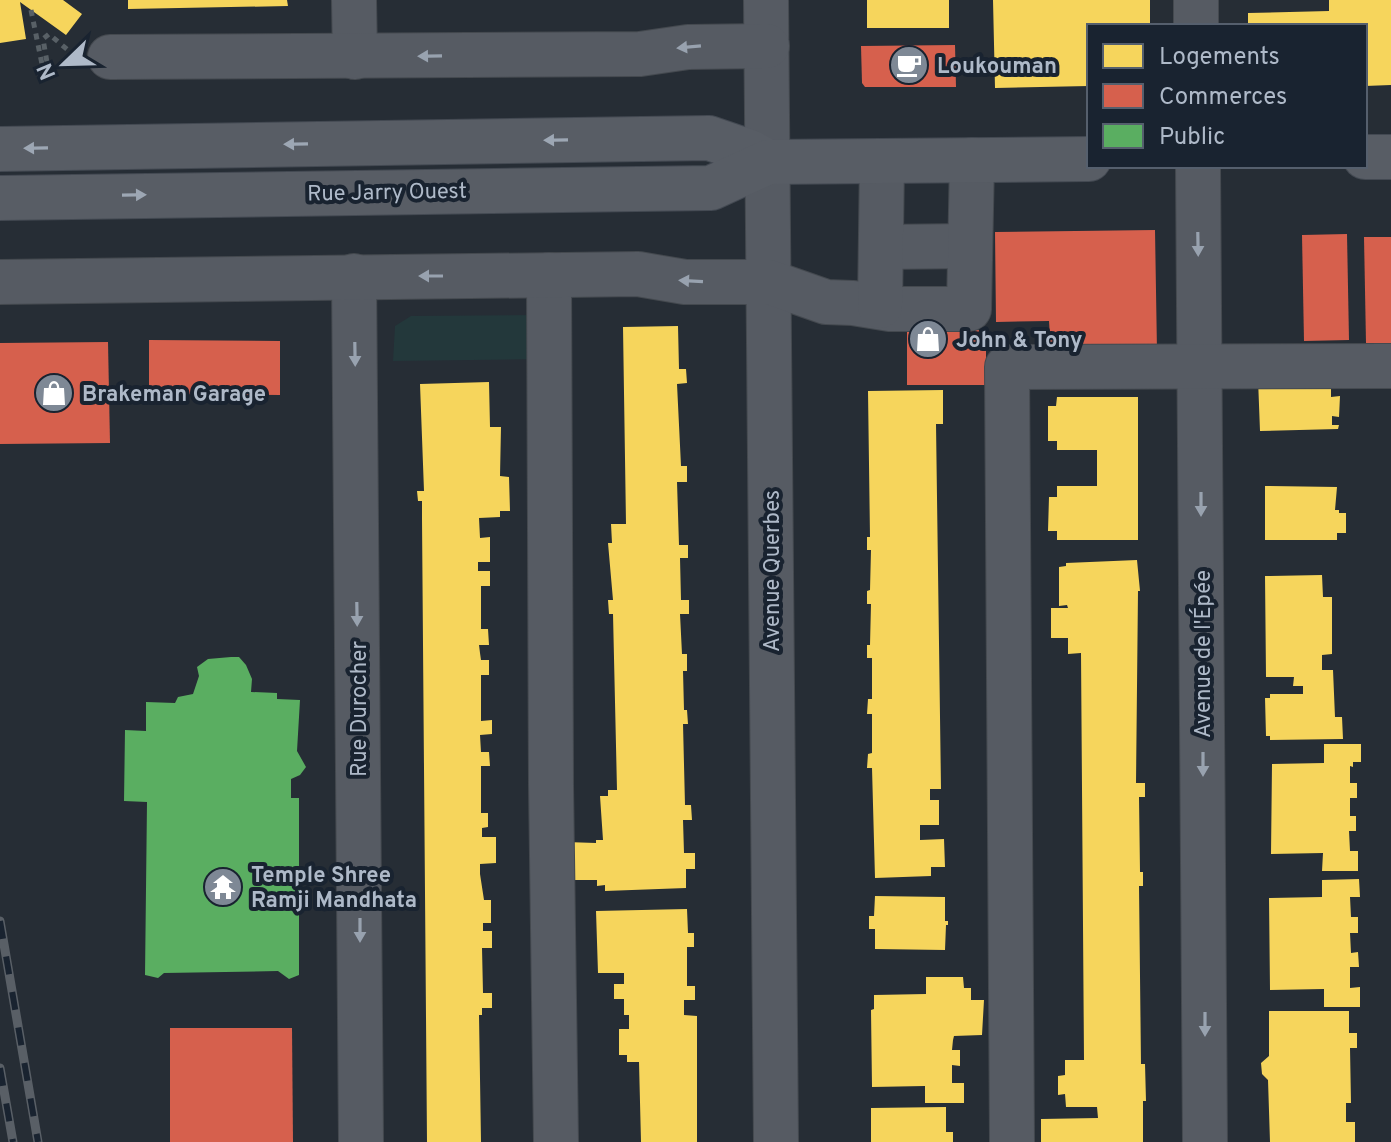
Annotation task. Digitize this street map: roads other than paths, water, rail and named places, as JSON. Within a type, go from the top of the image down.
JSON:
[{"type":"main road","name":"Rue Jarry Ouest","points":[[0,149],[709,138],[750,152],[768,162]]},
{"type":"main road","points":[[1367,157],[1391,157]]},
{"type":"main road","name":"Rue Jarry Ouest","points":[[0,198],[711,188],[768,162],[1087,159]]},
{"type":"street","points":[[354,0],[355,57]]},
{"type":"street","name":"Avenue Querbes","points":[[766,0],[776,1142]]},
{"type":"street","points":[[1196,0],[1196,24]]},
{"type":"street","points":[[92,56],[640,54],[688,47],[767,46]]},
{"type":"street","points":[[958,291],[972,160]]},
{"type":"street","points":[[882,161],[881,278],[890,309],[958,291]]},
{"type":"street","name":"Avenue de l'Épée","points":[[1198,168],[1205,1142]]},
{"type":"street","points":[[0,282],[638,274],[685,282],[769,282],[826,302],[881,278],[958,291]]},
{"type":"street","points":[[549,275],[556,1142]]},
{"type":"street","name":"Rue Durocher","points":[[354,276],[361,1142]]},
{"type":"street","points":[[1012,1142],[1007,367],[1391,366]]},
{"type":"railway","points":[[0,921],[38,1142]]},
{"type":"railway","points":[[0,1068],[13,1142]]},
{"type":"place","name":"Loukouman","points":[[909,65]]},
{"type":"place","name":"John & Tony","points":[[928,339]]},
{"type":"place","name":"Brakeman Garage","points":[[54,393]]},
{"type":"place","name":"Temple Shree Ramji Mandhata","points":[[223,887]]}]
